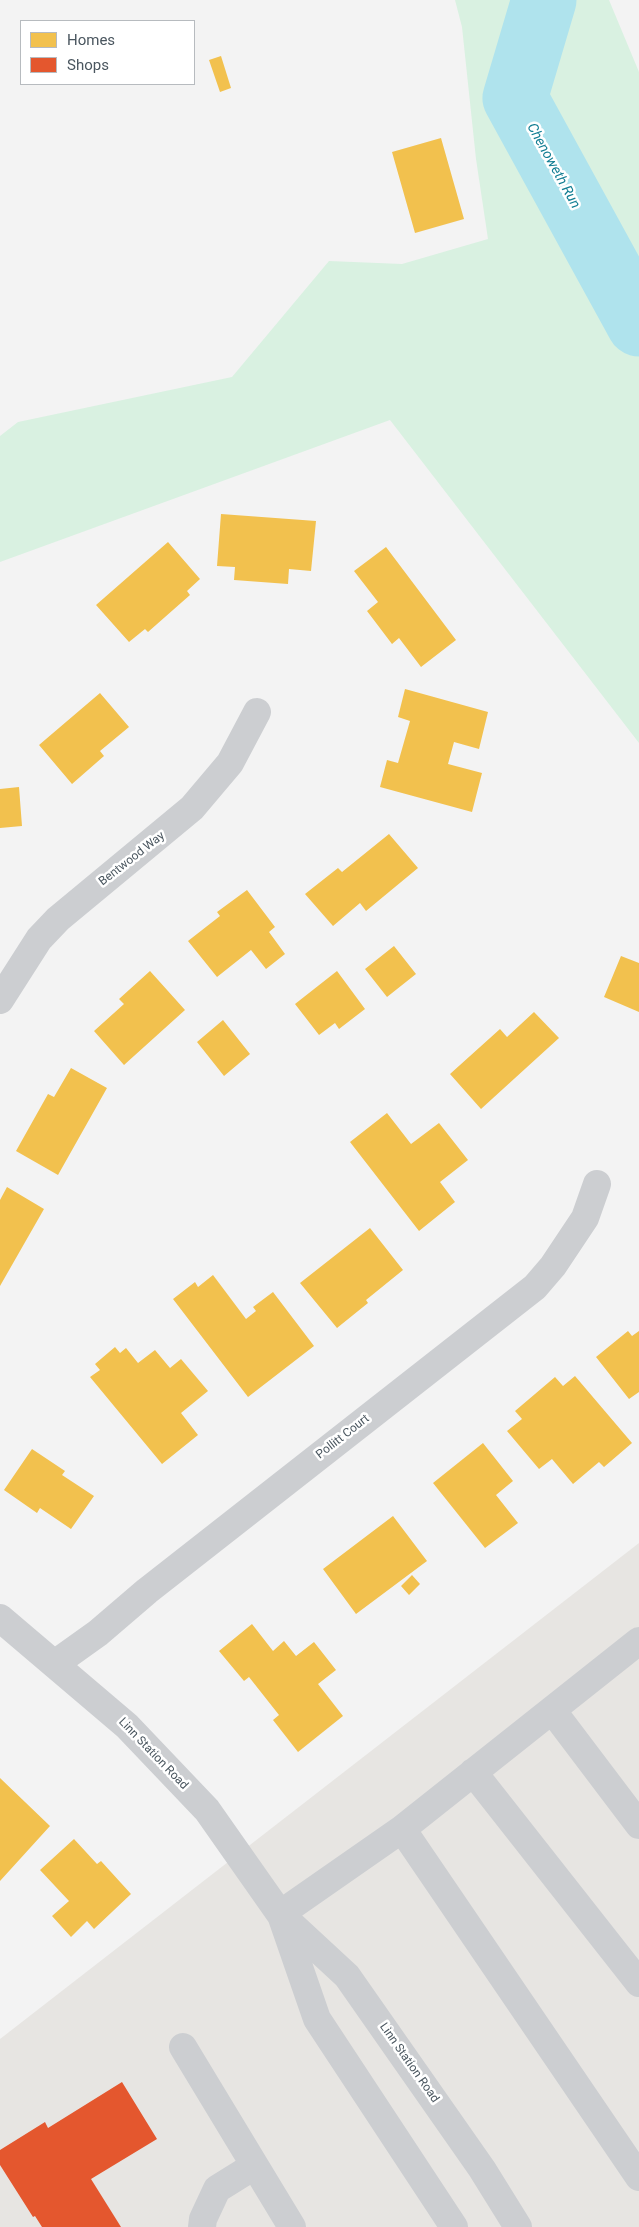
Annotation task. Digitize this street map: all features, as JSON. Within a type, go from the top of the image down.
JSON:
[{"type":"street","name":"Bentwood Way","points":[[1,997],[39,939],[58,918],[192,808],[230,763],[257,712]]},
{"type":"street","name":"Pollitt Court","points":[[56,1663],[98,1633],[147,1591],[535,1286],[553,1266],[585,1218],[597,1184]]},
{"type":"street","name":"Linn Station Road","points":[[0,1618],[56,1663],[127,1726],[207,1810],[280,1914],[347,1976],[482,2169],[518,2227]]},
{"type":"street","points":[[280,1914],[402,1829],[639,1641]]},
{"type":"street","points":[[552,1710],[639,1825]]},
{"type":"street","points":[[474,1772],[639,1983]]},
{"type":"street","points":[[402,1829],[639,2177]]},
{"type":"street","name":"Linn Station Road","points":[[280,1914],[317,2019],[454,2227]]},
{"type":"street","points":[[183,2047],[292,2227]]},
{"type":"street","points":[[202,2227],[203,2219],[217,2189],[254,2166]]},
{"type":"shaded area","points":[[639,1543],[639,2227],[0,2227],[0,2039]]},
{"type":"green space","points":[[455,0],[609,0],[639,72],[639,743],[390,420],[0,562],[0,436],[18,422],[232,377],[329,261],[402,264],[488,239],[476,159],[462,27]]},
{"type":"building: Homes","points":[[221,56],[231,88],[220,92],[209,60]]},
{"type":"building: Homes","points":[[441,138],[464,219],[415,233],[392,152]]},
{"type":"building: Homes","points":[[221,514],[316,521],[311,571],[289,569],[288,584],[234,580],[235,567],[217,566]]},
{"type":"building: Homes","points":[[168,542],[200,579],[187,591],[190,595],[148,632],[145,629],[129,642],[96,605]]},
{"type":"building: Homes","points":[[386,547],[456,640],[421,667],[399,638],[392,644],[367,611],[378,602],[354,571]]},
{"type":"building: Homes","points":[[405,689],[488,712],[479,749],[454,742],[448,764],[482,773],[472,812],[380,787],[387,760],[398,763],[410,721],[398,717]]},
{"type":"building: Homes","points":[[100,693],[129,727],[100,751],[104,756],[72,784],[39,745]]},
{"type":"building: Homes","points":[[19,787],[22,826],[0,828],[0,789]]},
{"type":"building: Homes","points":[[389,834],[418,868],[366,911],[360,903],[333,926],[305,894],[338,868],[342,872]]},
{"type":"building: Homes","points":[[247,890],[275,927],[269,932],[285,954],[266,969],[251,950],[217,977],[188,941],[220,916],[217,912]]},
{"type":"building: Homes","points":[[394,946],[416,974],[387,997],[365,969]]},
{"type":"building: Homes","points":[[621,956],[639,963],[639,1012],[604,997]]},
{"type":"building: Homes","points":[[150,971],[185,1010],[124,1065],[94,1031],[124,1004],[119,999]]},
{"type":"building: Homes","points":[[337,971],[365,1009],[339,1029],[335,1023],[319,1035],[295,1004]]},
{"type":"building: Homes","points":[[534,1012],[559,1038],[481,1109],[450,1074],[500,1029],[507,1037]]},
{"type":"building: Homes","points":[[223,1020],[250,1054],[224,1076],[197,1042]]},
{"type":"building: Homes","points":[[71,1068],[107,1088],[58,1175],[16,1151],[48,1094],[54,1097]]},
{"type":"building: Homes","points":[[387,1113],[411,1144],[439,1123],[468,1160],[440,1182],[455,1202],[419,1231],[350,1142]]},
{"type":"building: Homes","points":[[7,1187],[44,1209],[0,1286],[0,1200]]},
{"type":"building: Homes","points":[[370,1228],[403,1270],[366,1300],[368,1303],[337,1328],[300,1283]]},
{"type":"building: Homes","points":[[213,1275],[246,1319],[256,1311],[253,1307],[273,1292],[314,1346],[248,1397],[173,1299],[195,1282],[198,1287]]},
{"type":"building: Homes","points":[[628,1331],[632,1336],[639,1331],[639,1392],[629,1399],[596,1357]]},
{"type":"building: Homes","points":[[115,1347],[120,1353],[126,1348],[138,1363],[155,1350],[170,1368],[181,1359],[208,1391],[181,1413],[198,1435],[162,1464],[90,1377],[100,1370],[95,1364]]},
{"type":"building: Homes","points":[[575,1376],[632,1443],[604,1467],[599,1462],[573,1484],[552,1459],[539,1469],[507,1431],[522,1419],[515,1411],[555,1377],[563,1386]]},
{"type":"building: Homes","points":[[483,1443],[513,1481],[496,1495],[518,1523],[485,1548],[433,1483]]},
{"type":"building: Homes","points":[[32,1449],[65,1471],[62,1475],[94,1496],[71,1529],[40,1508],[37,1513],[4,1490]]},
{"type":"building: Homes","points":[[393,1516],[427,1561],[356,1614],[323,1569]]},
{"type":"building: Homes","points":[[412,1575],[420,1584],[409,1595],[401,1586]]},
{"type":"building: Homes","points":[[252,1624],[273,1651],[284,1641],[296,1656],[314,1642],[336,1670],[318,1684],[343,1716],[298,1752],[273,1720],[279,1715],[249,1677],[244,1681],[219,1651]]},
{"type":"building: Homes","points":[[0,1778],[50,1826],[0,1881]]},
{"type":"building: Homes","points":[[74,1839],[97,1864],[101,1861],[131,1894],[94,1929],[87,1921],[71,1937],[52,1916],[69,1901],[40,1870]]},
{"type":"building: Shops","points":[[122,2082],[157,2139],[91,2179],[121,2227],[42,2227],[35,2216],[33,2217],[0,2165],[0,2150],[45,2122],[48,2128]]},
{"type":"waterway","name":"Chenoweth Run","points":[[544,0],[515,98],[639,324]]}]
